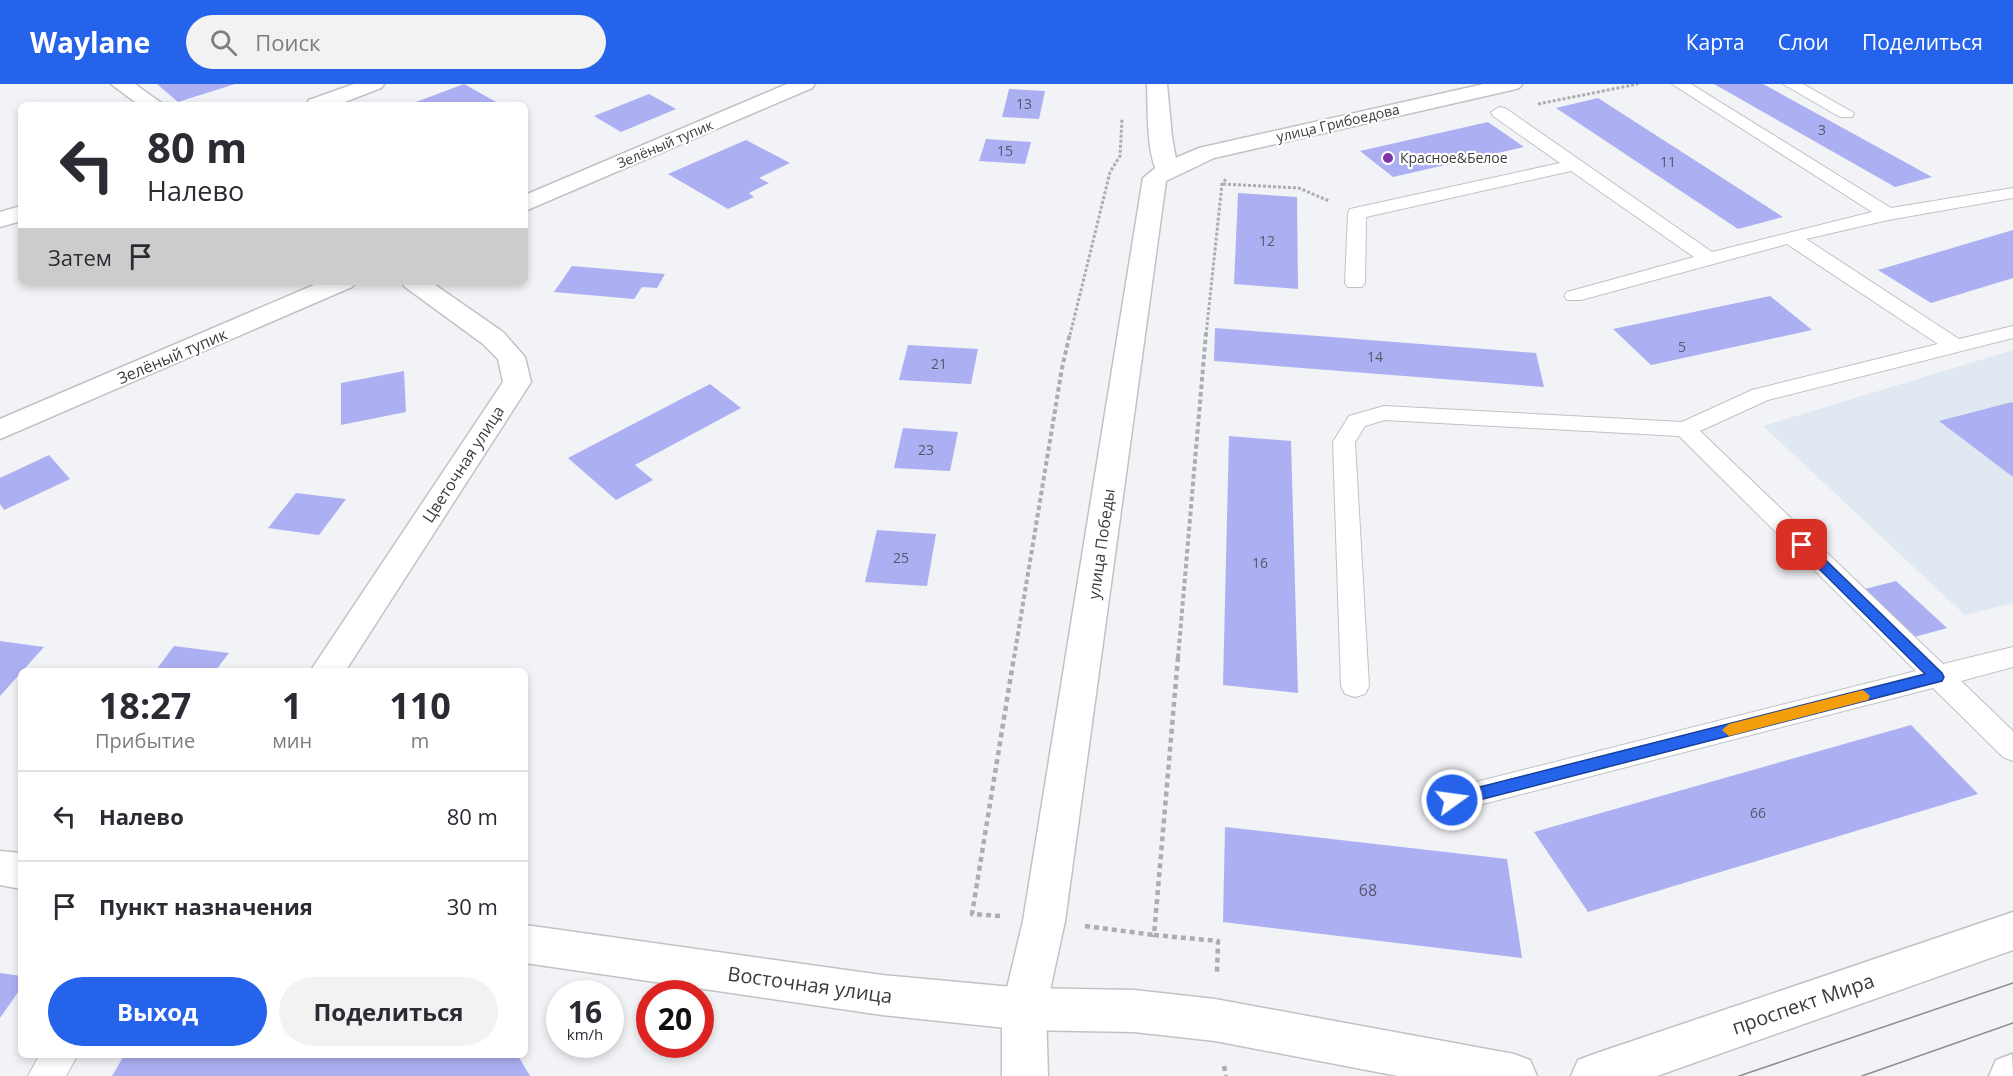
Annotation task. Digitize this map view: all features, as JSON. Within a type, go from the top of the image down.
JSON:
[{"type":"street","points":[[121,84],[148,102]]},
{"type":"street","points":[[324,102],[374,84]]},
{"type":"street","name":"Зелёный тупик","points":[[528,203],[805,84]]},
{"type":"street","name":"улица Победы","points":[[1024,1076],[1024,1009],[1044,921],[1161,174],[1157,84]]},
{"type":"street","name":"улица Грибоедова","points":[[1161,174],[1207,153],[1512,84]]},
{"type":"street","points":[[0,220],[18,214]]},
{"type":"street","name":"Зелёный тупик","points":[[0,430],[336,285]]},
{"type":"street","name":"Цветочная улица","points":[[329,668],[517,382],[510,357],[493,338],[418,285]]},
{"type":"street","points":[[0,868],[18,871]]},
{"type":"street","name":"проспект Мира","points":[[1593,1076],[2013,931]]},
{"type":"street","name":"Восточная улица","points":[[528,944],[871,994],[1024,1009],[1134,1011],[1215,1020],[1514,1076]]},
{"type":"lane","points":[[1680,84],[1888,214]]},
{"type":"lane","points":[[1791,84],[1846,113]]},
{"type":"lane","points":[[1499,112],[1709,259]]},
{"type":"lane","points":[[1355,283],[1357,213],[1574,165]]},
{"type":"lane","points":[[1574,296],[1790,237],[1888,214],[2013,193]]},
{"type":"lane","points":[[1790,237],[1957,347]]},
{"type":"lane","points":[[1355,686],[1344,442],[1356,421],[1384,413],[1685,429],[1760,395],[2013,332]]},
{"type":"lane","points":[[1685,429],[2013,749]]},
{"type":"lane","points":[[1452,800],[2013,657]]},
{"type":"lane","points":[[45,1076],[58,1058]]},
{"type":"path","points":[[1499,112],[1638,84]]},
{"type":"path","points":[[1123,112],[1120,156],[1110,172],[1062,368],[972,914],[1218,941],[1215,1020],[1226,1076]]},
{"type":"path","points":[[1161,174],[1222,184],[1299,188],[1357,213]]},
{"type":"path","points":[[1154,935],[1202,385],[1222,184],[1229,175]]},
{"type":"shaded area","points":[[2013,350],[2013,603],[1965,615],[1763,426]]},
{"type":"building","points":[[157,84],[235,84],[178,102]]},
{"type":"building","points":[[464,84],[496,102],[416,102]]},
{"type":"building","points":[[1714,84],[1763,84],[1932,177],[1895,187]]},
{"type":"building","points":[[1009,89],[1045,91],[1039,119],[1002,117]]},
{"type":"building","points":[[649,94],[676,109],[621,132],[594,116]]},
{"type":"building","points":[[1598,98],[1783,217],[1738,229],[1556,108]]},
{"type":"building","points":[[1488,122],[1524,147],[1393,177],[1360,151]]},
{"type":"building","points":[[986,139],[1031,142],[1025,164],[979,161]]},
{"type":"building","points":[[746,140],[790,163],[759,178],[769,183],[749,193],[754,197],[728,209],[668,174]]},
{"type":"building","points":[[1238,193],[1297,197],[1298,289],[1234,284]]},
{"type":"building","points":[[2013,230],[2013,278],[1931,303],[1878,270]]},
{"type":"building","points":[[572,266],[665,274],[657,288],[642,287],[634,299],[554,292]]},
{"type":"building","points":[[1770,296],[1812,330],[1651,365],[1613,329]]},
{"type":"building","points":[[1215,328],[1536,353],[1544,387],[1214,361]]},
{"type":"building","points":[[908,345],[978,349],[971,384],[899,380]]},
{"type":"building","points":[[404,371],[406,412],[341,425],[341,383]]},
{"type":"building","points":[[710,384],[741,408],[635,465],[653,480],[616,500],[568,458]]},
{"type":"building","points":[[2012,402],[2013,477],[1939,421]]},
{"type":"building","points":[[903,428],[958,432],[950,471],[894,468]]},
{"type":"building","points":[[1229,436],[1291,441],[1298,693],[1223,685]]},
{"type":"building","points":[[49,455],[70,479],[4,510],[0,504],[0,478]]},
{"type":"building","points":[[296,493],[346,499],[319,535],[268,528]]},
{"type":"building","points":[[877,530],[936,534],[927,586],[865,582]]},
{"type":"building","points":[[1896,581],[1947,628],[1907,639],[1857,591]]},
{"type":"building","points":[[0,641],[44,647],[25,668],[18,668],[18,676],[0,696]]},
{"type":"building","points":[[174,646],[229,653],[218,668],[158,668]]},
{"type":"building","points":[[1911,725],[1978,794],[1588,912],[1534,832]]},
{"type":"building","points":[[1225,827],[1507,859],[1522,958],[1223,922]]},
{"type":"building","points":[[0,973],[18,976],[18,992],[0,1018]]},
{"type":"building","points":[[123,1058],[519,1058],[530,1076],[112,1076]]},
{"type":"tram line","points":[[1739,1076],[2013,983]]},
{"type":"tram line","points":[[1862,1076],[2013,1023]]},
{"type":"slow traffic","points":[[1729,730],[1863,696]]},
{"type":"place","name":"Красное&Белое","points":[[1388,158]]},
{"type":"route","points":[[1452,800],[1937,677],[1802,545]]}]
